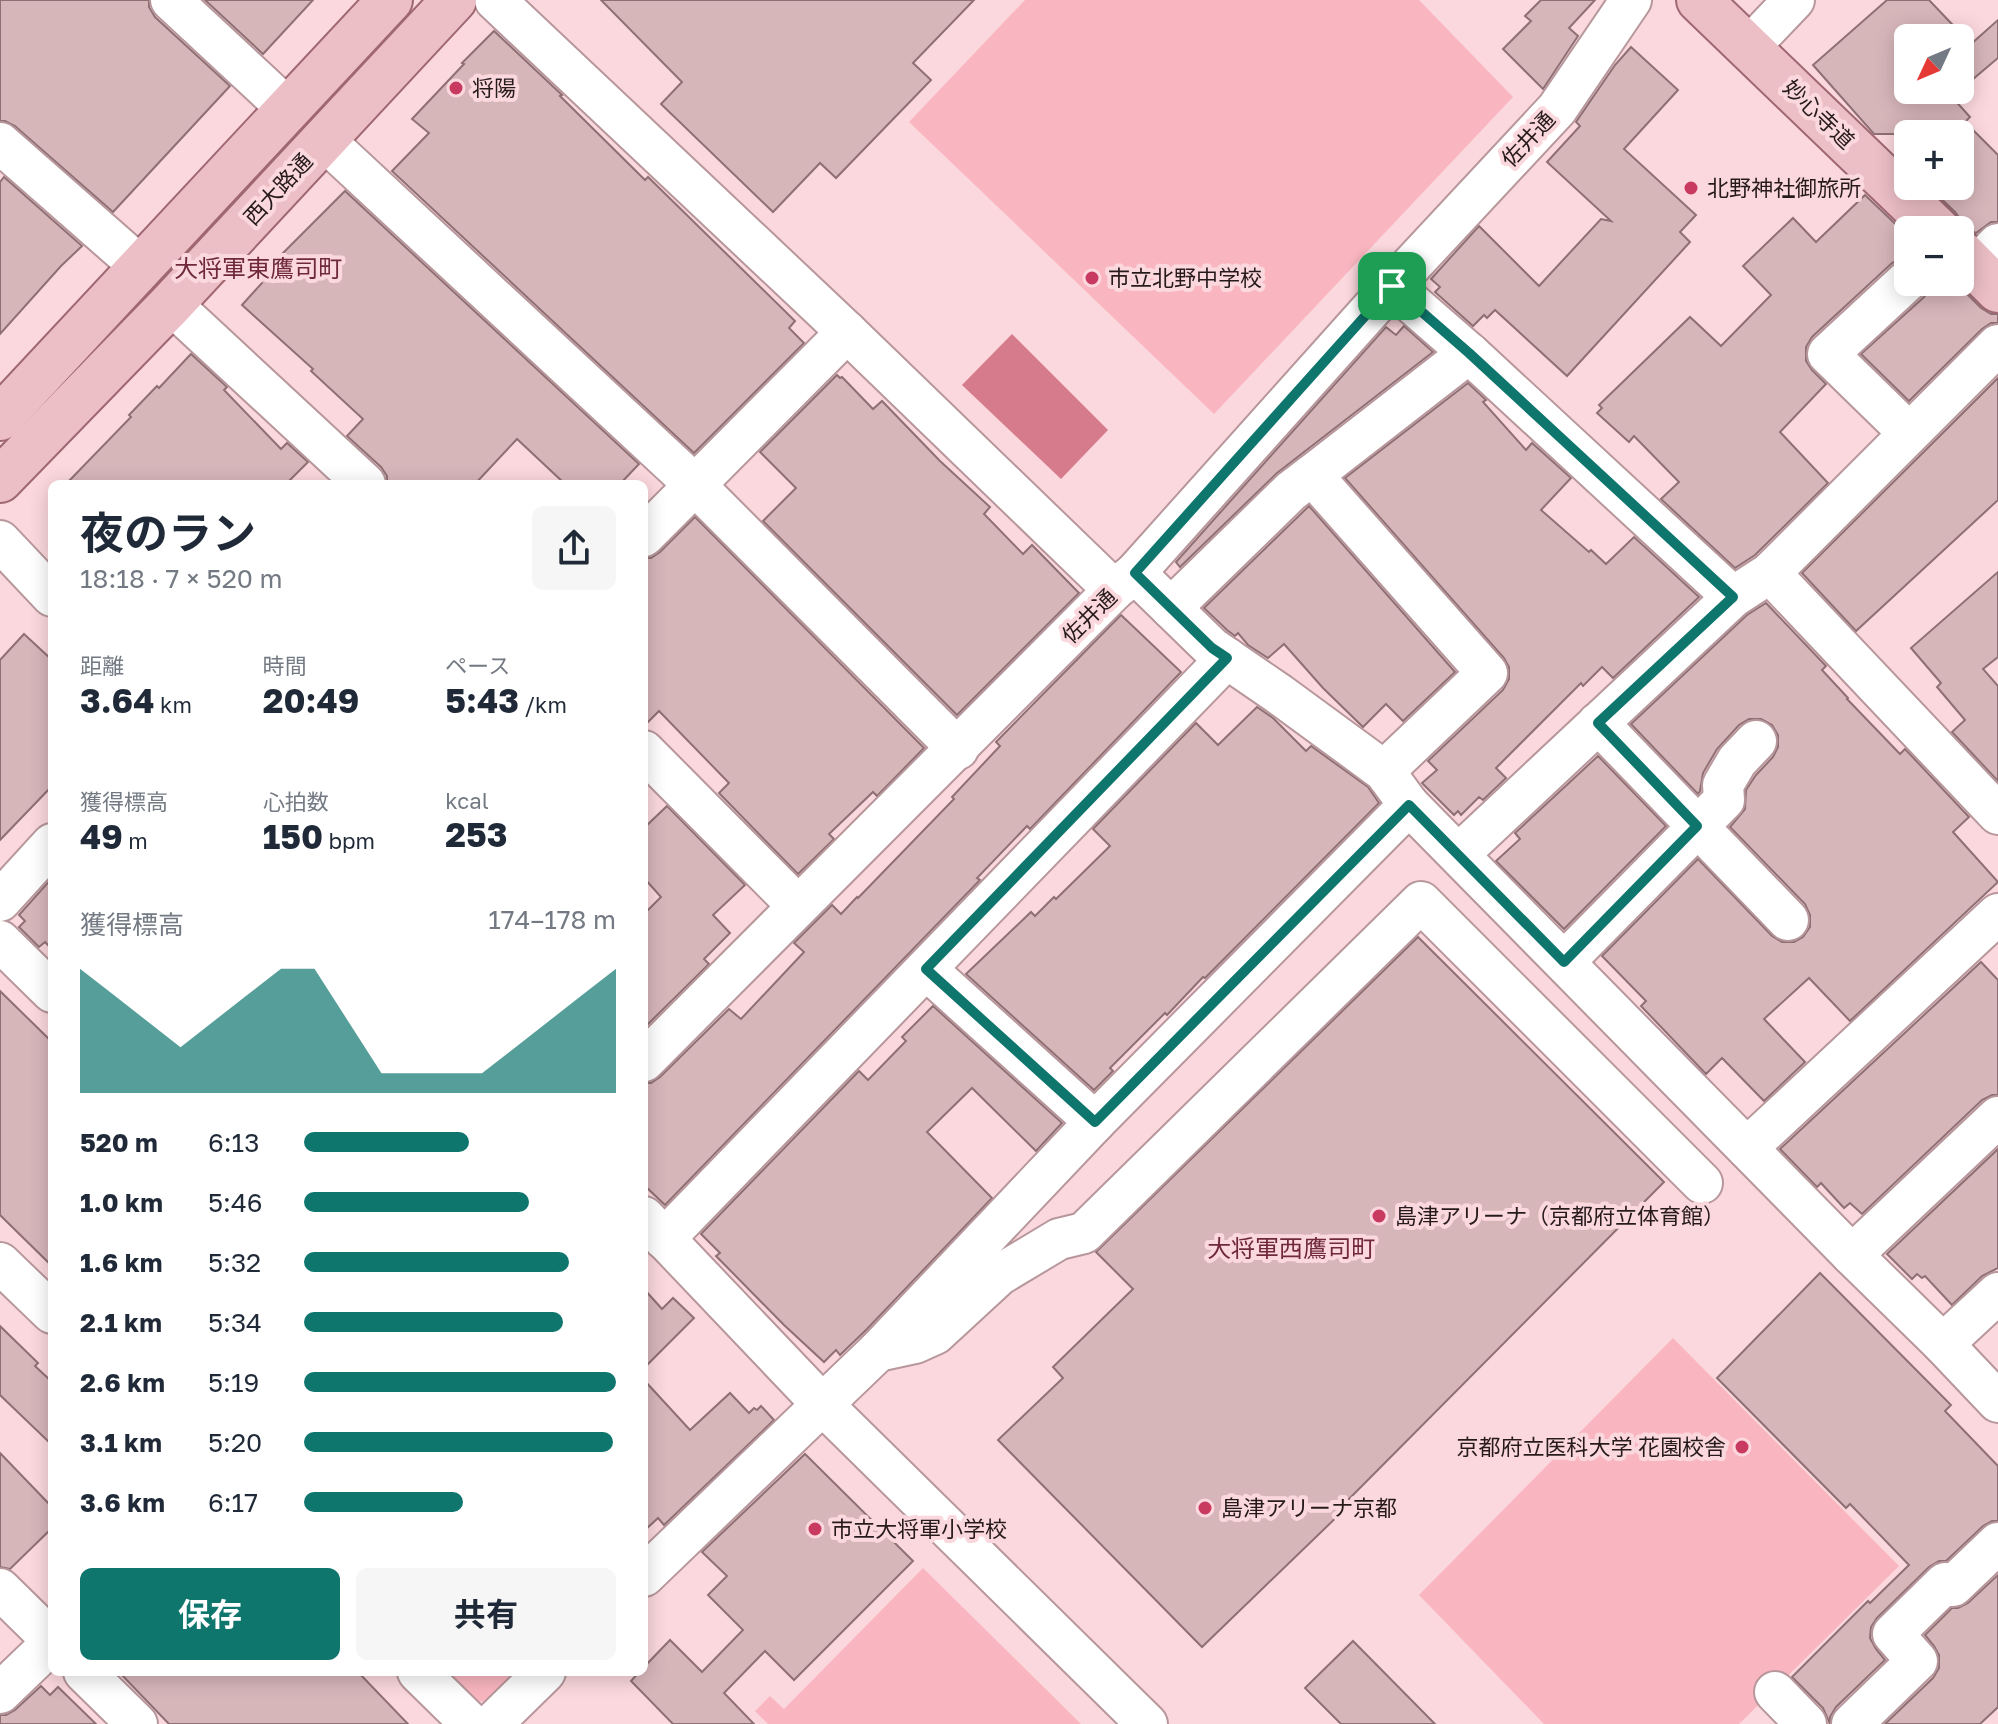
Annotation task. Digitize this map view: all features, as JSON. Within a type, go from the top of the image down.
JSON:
[{"type":"main road","points":[[0,418],[390,0]]},
{"type":"main road","name":"西大路通","points":[[0,480],[171,304],[454,0]]},
{"type":"main road","name":"妙心寺道","points":[[1699,0],[1924,216]]},
{"type":"street","points":[[171,0],[288,109]]},
{"type":"street","points":[[495,0],[847,332],[1124,582],[1171,608],[1212,648],[1384,771],[1409,805],[1998,1402]]},
{"type":"street","name":"佐井通","points":[[648,1057],[1124,582],[1557,109],[1631,0]]},
{"type":"street","points":[[1749,47],[1794,0]]},
{"type":"street","points":[[324,140],[695,485],[958,749]]},
{"type":"street","points":[[0,143],[141,267]]},
{"type":"street","points":[[1392,286],[1733,597]]},
{"type":"street","points":[[1894,293],[1828,354],[1909,433]]},
{"type":"street","points":[[171,304],[361,480]]},
{"type":"street","points":[[648,532],[847,332]]},
{"type":"street","points":[[1459,854],[1733,597],[1770,573],[1998,345]]},
{"type":"street","points":[[1171,608],[1291,491],[1469,353]]},
{"type":"street","points":[[1312,475],[1487,673],[1384,771]]},
{"type":"street","points":[[0,541],[48,592]]},
{"type":"street","points":[[1770,573],[1998,814]]},
{"type":"street","points":[[1147,1724],[822,1404],[654,1228],[926,969],[1227,658]]},
{"type":"street","points":[[1598,723],[1788,920]]},
{"type":"street","points":[[1564,962],[1724,800],[1723,785],[1737,761],[1756,741]]},
{"type":"street","points":[[648,755],[798,906]]},
{"type":"street","points":[[648,1571],[878,1351],[1095,1122],[1409,805]]},
{"type":"street","points":[[0,901],[48,848]]},
{"type":"street","points":[[878,1351],[915,1343],[935,1334],[999,1275],[1059,1239],[1084,1233],[1421,902],[1702,1183]]},
{"type":"street","points":[[1747,1148],[1998,914]]},
{"type":"street","points":[[0,941],[48,988]]},
{"type":"street","points":[[926,969],[1095,1122]]},
{"type":"street","points":[[1852,1255],[1998,1117]]},
{"type":"street","points":[[0,1263],[48,1309]]},
{"type":"street","points":[[1943,1344],[1998,1293]]},
{"type":"street","points":[[1852,1724],[1917,1661],[1893,1634],[1945,1583],[1953,1586],[1998,1543]]},
{"type":"street","points":[[0,1589],[48,1638]]},
{"type":"street","points":[[0,1693],[48,1646]]},
{"type":"street","points":[[88,1676],[137,1724]]},
{"type":"street","points":[[422,1676],[471,1724]]},
{"type":"street","points":[[492,1724],[541,1676]]},
{"type":"street","points":[[1775,1692],[1806,1724]]},
{"type":"shaded area","points":[[1025,0],[1419,0],[1513,97],[1214,414],[909,122]]},
{"type":"shaded area","points":[[1012,334],[1108,430],[1061,479],[962,385]]},
{"type":"shaded area","points":[[1673,1338],[1899,1566],[1739,1724],[1544,1724],[1419,1595]]},
{"type":"shaded area","points":[[923,1568],[1081,1724],[768,1724],[755,1711],[770,1696],[784,1709]]},
{"type":"shaded area","points":[[443,1676],[517,1676],[490,1701],[469,1702]]},
{"type":"building","points":[[0,0],[149,0],[155,17],[230,86],[113,212],[15,126],[0,121]]},
{"type":"building","points":[[205,0],[313,0],[263,54]]},
{"type":"building","points":[[601,0],[974,0],[913,63],[931,80],[836,178],[820,163],[773,212],[661,104],[682,82]]},
{"type":"building","points":[[1541,0],[1595,0],[1569,28],[1578,36],[1543,89],[1503,49],[1531,21],[1525,16]]},
{"type":"building","points":[[1887,0],[1929,0],[1952,24],[1894,24],[1894,104],[1958,104],[1970,117],[1967,120],[1894,120],[1894,134],[1874,134],[1813,65]]},
{"type":"building","points":[[1998,20],[1998,58],[1974,78],[1974,41]]},
{"type":"building","points":[[494,31],[645,180],[648,177],[795,321],[789,328],[804,343],[694,453],[392,171],[429,133],[412,119]]},
{"type":"building","points":[[1631,47],[1678,90],[1624,149],[1696,215],[1680,232],[1690,242],[1567,376],[1495,310],[1487,318],[1484,315],[1473,326],[1435,292],[1440,287],[1431,279],[1479,226],[1539,286],[1601,219],[1611,221],[1547,162],[1580,126],[1576,122]]},
{"type":"building","points":[[1974,131],[1998,155],[1998,222],[1991,222],[1976,233],[1974,216],[1958,216],[1943,200],[1974,200]]},
{"type":"building","points":[[4,177],[82,246],[0,334],[0,182]]},
{"type":"building","points":[[345,191],[639,464],[624,480],[561,480],[517,439],[479,480],[387,480],[381,467],[347,436],[363,419],[242,305],[262,283],[258,278]]},
{"type":"building","points":[[1865,195],[1894,223],[1894,262],[1812,337],[1806,347],[1806,361],[1826,384],[1780,432],[1828,483],[1755,555],[1735,568],[1661,499],[1679,482],[1634,436],[1629,442],[1597,413],[1602,408],[1599,405],[1690,317],[1721,346],[1771,295],[1743,266],[1793,218],[1816,242]]},
{"type":"building","points":[[1969,296],[1981,308],[1998,314],[1998,323],[1991,323],[1982,329],[1909,401],[1861,354],[1924,297]]},
{"type":"building","points":[[1404,326],[1433,352],[1277,473],[1180,567],[1176,562],[1386,327],[1396,335]]},
{"type":"building","points":[[191,354],[227,387],[224,390],[281,449],[287,443],[308,462],[290,480],[70,480],[157,386],[159,388]]},
{"type":"building","points":[[837,375],[873,409],[882,401],[990,507],[984,514],[1023,554],[1032,545],[1079,593],[957,715],[763,521],[796,488],[760,452]]},
{"type":"building","points":[[1998,378],[1998,500],[1856,631],[1802,573]]},
{"type":"building","points":[[1468,383],[1486,400],[1483,402],[1526,450],[1532,443],[1571,478],[1541,510],[1606,564],[1634,537],[1699,597],[1613,678],[1602,667],[1583,686],[1581,683],[1496,768],[1506,778],[1483,800],[1479,797],[1461,815],[1458,811],[1454,815],[1422,783],[1437,770],[1428,761],[1503,690],[1509,679],[1509,667],[1345,478]]},
{"type":"building","points":[[1309,506],[1455,672],[1403,721],[1386,704],[1363,727],[1284,644],[1268,658],[1248,645],[1238,633],[1235,636],[1227,630],[1204,608]]},
{"type":"building","points":[[695,517],[924,748],[877,796],[873,792],[829,834],[834,839],[798,874],[719,793],[729,783],[659,711],[648,722],[648,558],[660,552]]},
{"type":"building","points":[[1998,572],[1998,657],[1983,669],[1998,686],[1998,781],[1952,732],[1965,720],[1937,687],[1941,683],[1911,648]]},
{"type":"building","points":[[1766,603],[1826,666],[1822,670],[1847,699],[1900,754],[1905,749],[1969,817],[1953,832],[1998,882],[1850,1021],[1809,978],[1764,1019],[1805,1062],[1764,1101],[1722,1058],[1706,1074],[1641,1006],[1646,1001],[1602,956],[1698,859],[1772,936],[1782,942],[1794,942],[1803,937],[1810,927],[1810,915],[1805,904],[1730,827],[1745,809],[1746,790],[1778,747],[1778,735],[1772,725],[1761,719],[1749,719],[1739,725],[1717,749],[1703,773],[1698,794],[1631,724],[1747,615]]},
{"type":"building","points":[[1121,615],[1181,672],[1030,829],[1027,826],[977,878],[980,880],[665,1205],[648,1189],[648,1083],[660,1077],[729,1009],[741,1019],[804,952],[794,943],[832,905],[841,914],[858,898],[954,799],[952,797],[1000,746],[996,742]]},
{"type":"building","points":[[24,634],[48,656],[48,790],[0,840],[0,660]]},
{"type":"building","points":[[1257,707],[1273,718],[1306,751],[1311,746],[1368,787],[1379,803],[1205,978],[1110,1068],[1113,1071],[1094,1090],[966,974],[1031,912],[1035,916],[1054,897],[1056,899],[1110,846],[1093,829],[1196,723],[1218,745]]},
{"type":"building","points":[[1598,756],[1666,826],[1564,929],[1496,861],[1520,839],[1515,833]]},
{"type":"building","points":[[667,806],[745,885],[713,915],[730,933],[704,959],[709,964],[648,1024],[648,910],[661,897],[648,882],[648,824]]},
{"type":"building","points":[[48,882],[48,945],[45,942],[39,947],[19,927],[25,921],[19,915]]},
{"type":"building","name":"島津アリーナ（京都府立体育館）","points":[[1418,937],[1664,1182],[1342,1506],[1345,1509],[1202,1647],[998,1440],[1063,1378],[1053,1367],[1133,1289],[1096,1252]]},
{"type":"building","points":[[1981,962],[1998,980],[1998,1095],[1982,1100],[1862,1214],[1850,1203],[1844,1208],[1821,1183],[1817,1187],[1780,1149]]},
{"type":"building","points":[[0,991],[48,1038],[48,1262],[0,1215]]},
{"type":"building","points":[[933,1006],[1062,1123],[1036,1151],[972,1088],[927,1132],[992,1198],[867,1329],[840,1355],[836,1350],[824,1362],[716,1256],[720,1253],[701,1234],[859,1071],[868,1080],[906,1041],[902,1037]]},
{"type":"building","points":[[1998,1149],[1998,1268],[1982,1276],[1952,1305],[1925,1276],[1922,1278],[1917,1274],[1912,1279],[1887,1254]]},
{"type":"building","points":[[1820,1273],[1951,1405],[1945,1411],[1998,1466],[1998,1521],[1983,1526],[1946,1561],[1929,1567],[1877,1618],[1871,1627],[1870,1638],[1885,1660],[1836,1707],[1830,1724],[1823,1708],[1792,1677],[1909,1565],[1850,1504],[1846,1508],[1717,1378]]},
{"type":"building","points":[[648,1293],[662,1309],[673,1298],[694,1318],[648,1364]]},
{"type":"building","points":[[0,1326],[38,1363],[35,1366],[48,1378],[48,1441],[0,1395]]},
{"type":"building","points":[[648,1384],[690,1430],[730,1393],[749,1413],[761,1406],[774,1420],[664,1525],[658,1518],[648,1527]]},
{"type":"building","points":[[0,1453],[48,1503],[48,1532],[10,1569],[0,1567]]},
{"type":"building","points":[[805,1454],[913,1561],[794,1680],[765,1651],[724,1693],[754,1724],[673,1724],[631,1681],[635,1676],[648,1676],[648,1663],[670,1640],[702,1672],[743,1630],[708,1595],[727,1576],[702,1552]]},
{"type":"building","points":[[1998,1575],[1998,1707],[1980,1724],[1885,1724],[1933,1678],[1939,1668],[1939,1655],[1925,1635],[1952,1608],[1968,1603]]},
{"type":"building","points":[[1353,1641],[1435,1724],[1341,1724],[1305,1688]]},
{"type":"building","points":[[123,1676],[362,1676],[408,1724],[169,1724]]},
{"type":"building","points":[[41,1686],[50,1695],[58,1687],[96,1724],[0,1724],[0,1715],[15,1710]]},
{"type":"place","name":"将陽","points":[[456,88]]},
{"type":"place","name":"北野神社御旅所","points":[[1691,188]]},
{"type":"place","name":"市立北野中学校","points":[[1092,278]]},
{"type":"place","name":"島津アリーナ（京都府立体育館）","points":[[1379,1216]]},
{"type":"place","name":"京都府立医科大学 花園校舎","points":[[1742,1447]]},
{"type":"place","name":"島津アリーナ京都","points":[[1205,1508]]},
{"type":"place","name":"市立大将軍小学校","points":[[815,1529]]},
{"type":"district","name":"大将軍東鷹司町","points":[[258,269]]},
{"type":"district","name":"大将軍西鷹司町","points":[[1291,1249]]},
{"type":"route","points":[[1392,286],[1733,597],[1598,723],[1697,826],[1564,962],[1409,805],[1095,1122],[926,969],[1227,658],[1212,648],[1135,573],[1392,286]]}]
